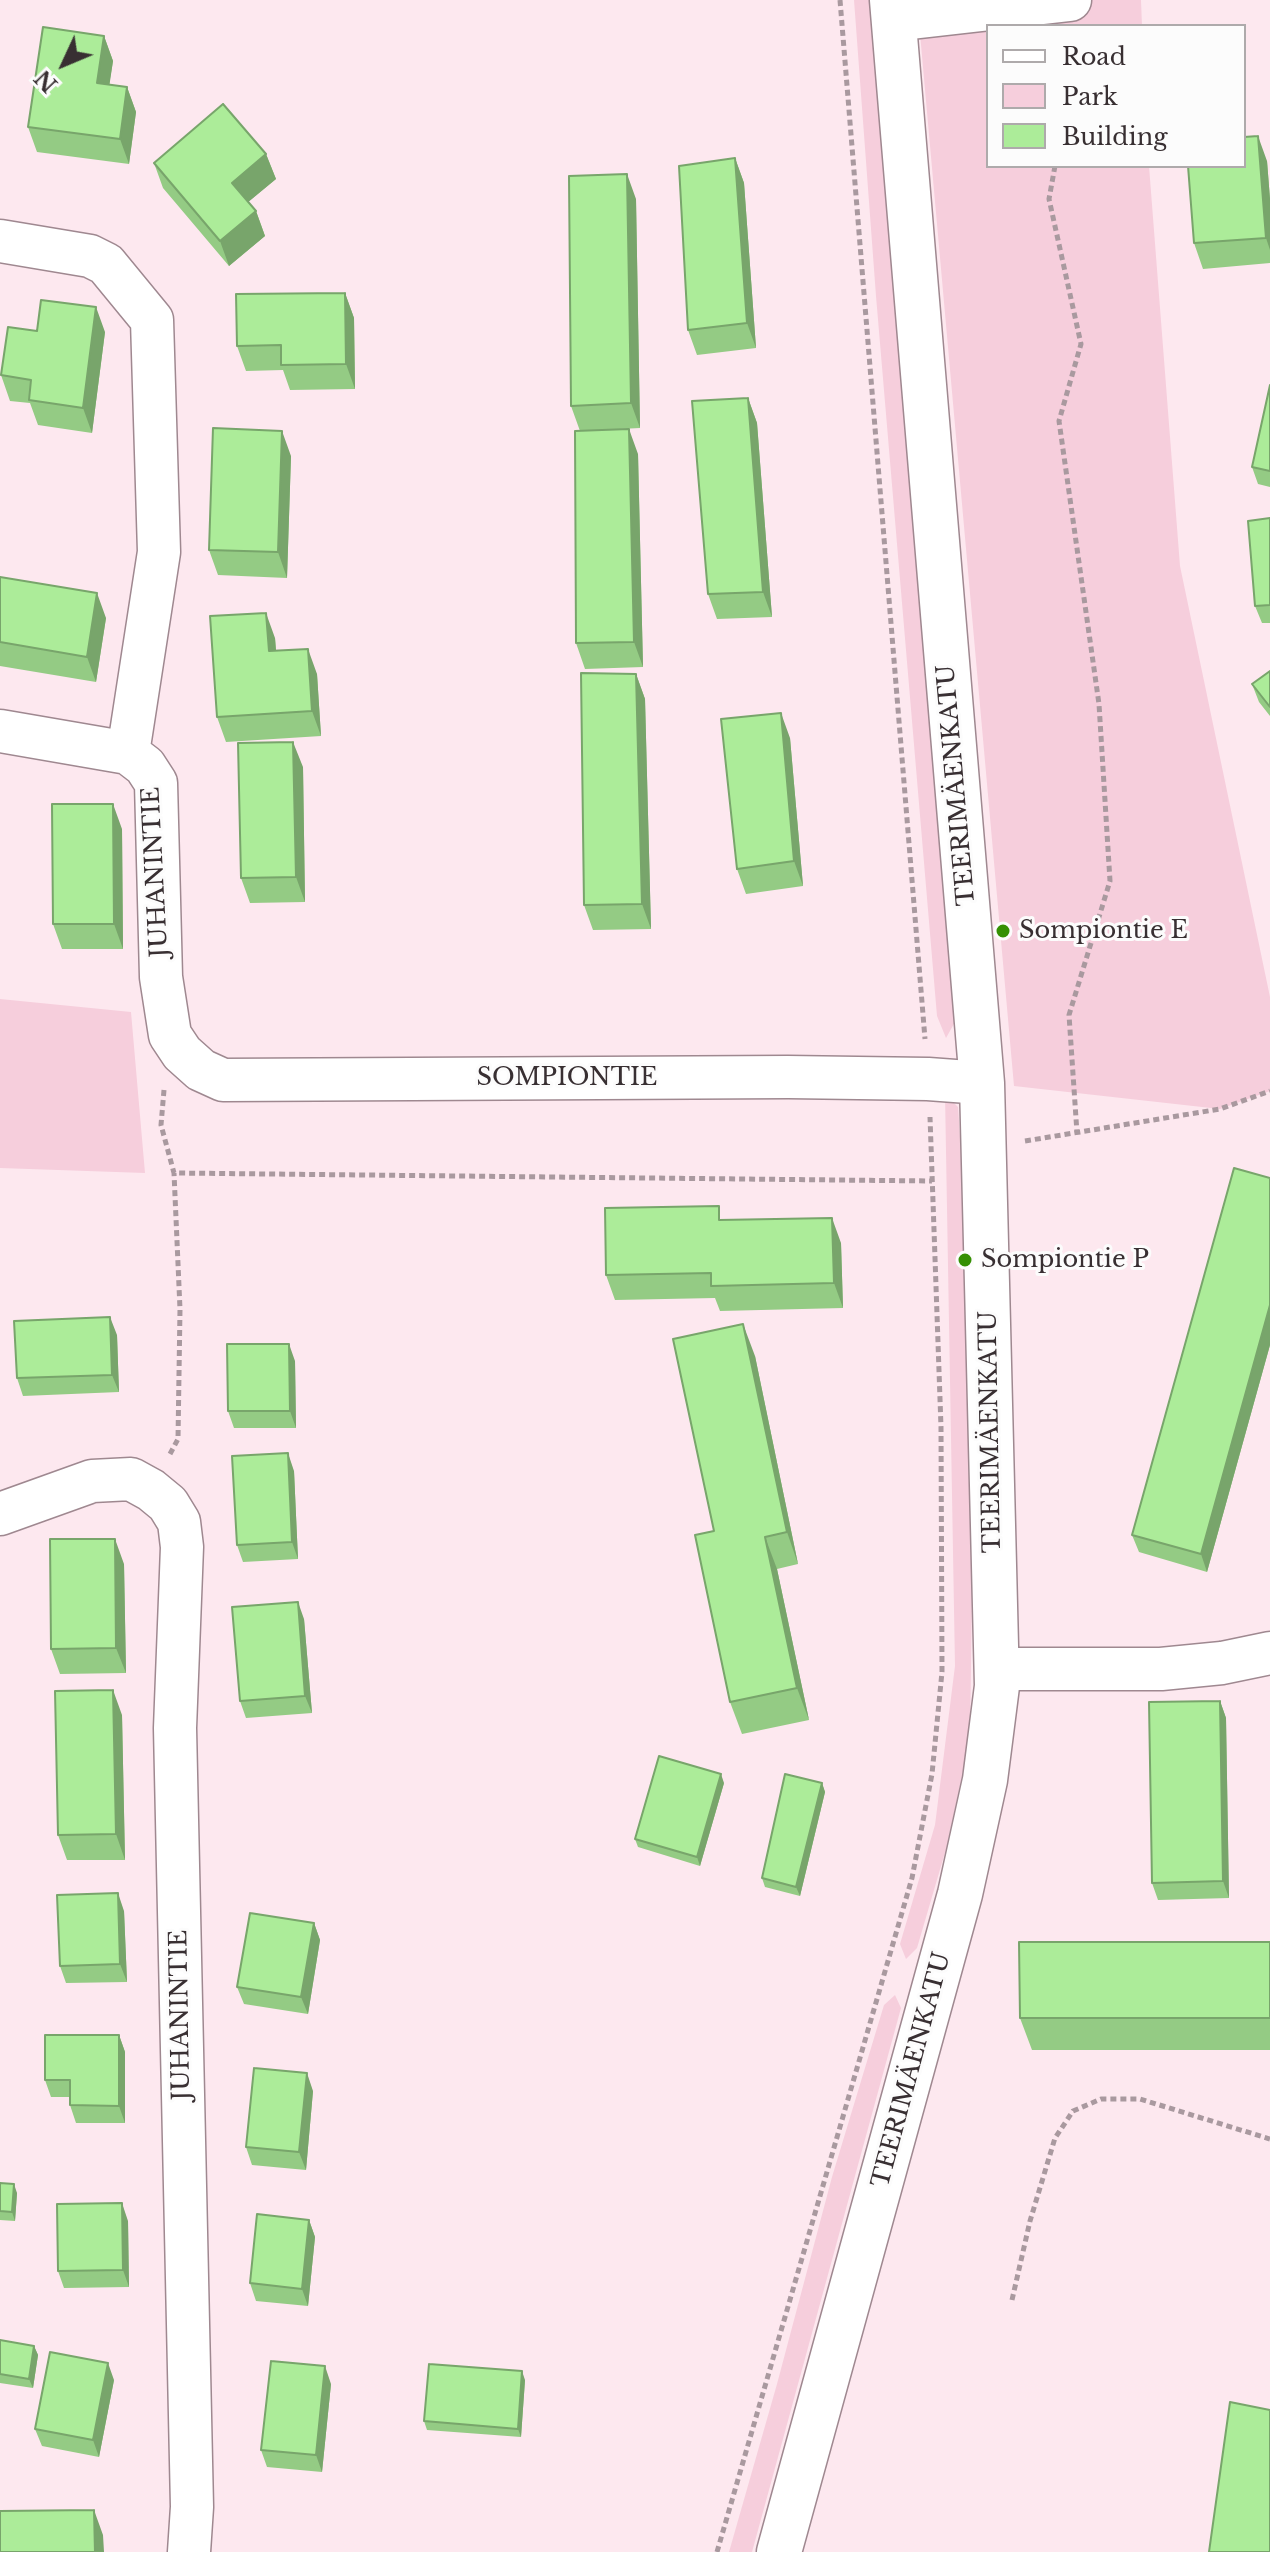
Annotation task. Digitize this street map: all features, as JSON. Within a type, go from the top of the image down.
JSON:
[{"type":"street","points":[[893,10],[1070,0]]},
{"type":"street","name":"TEERIMÄENKATU","points":[[779,2552],[960,1894],[985,1780],[997,1669],[982,1083],[893,10]]},
{"type":"street","points":[[0,241],[90,256],[106,264],[152,320],[159,552],[128,753]]},
{"type":"street","name":"JUHANINTIE","points":[[0,731],[128,753],[145,766],[156,783],[161,977],[170,1035]]},
{"type":"street","name":"SOMPIONTIE","points":[[170,1035],[182,1053],[201,1070],[223,1080],[772,1077],[928,1079],[982,1083]]},
{"type":"street","points":[[0,1514],[92,1481],[131,1479],[151,1490]]},
{"type":"street","name":"JUHANINTIE","points":[[151,1490],[168,1504],[179,1522],[182,1547],[175,1728],[192,2507],[189,2552]]},
{"type":"street","points":[[997,1669],[1161,1669],[1222,1663],[1270,1653]]},
{"type":"path","points":[[717,2552],[912,1878],[932,1774],[942,1672],[941,1427],[928,1079],[840,0]]},
{"type":"path","points":[[1055,168],[1049,199],[1081,344],[1059,421],[1099,704],[1110,881],[1069,1015],[1077,1133]]},
{"type":"path","points":[[151,1490],[178,1439],[180,1309],[174,1173],[161,1125],[170,1035]]},
{"type":"path","points":[[931,1154],[1220,1109],[1270,1091]]},
{"type":"path","points":[[174,1173],[932,1181]]},
{"type":"path","points":[[1012,2300],[1030,2221],[1055,2138],[1073,2111],[1101,2099],[1140,2099],[1270,2139]]},
{"type":"green space","points":[[854,0],[874,0],[960,1013],[946,1038],[937,1016]]},
{"type":"green space","points":[[917,0],[1141,0],[1142,24],[986,24],[986,168],[1149,168],[1180,566],[1270,997],[1270,1091],[1220,1109],[1014,1086]]},
{"type":"green space","points":[[0,999],[131,1012],[145,1173],[0,1168]]},
{"type":"green space","points":[[945,1094],[958,1107],[967,1235],[973,1519],[970,1739],[946,1849],[917,1948],[906,1959],[900,1944],[935,1825],[955,1666]]},
{"type":"green space","points":[[895,1995],[901,2008],[752,2552],[729,2552],[832,2177],[884,2005]]},
{"type":"building","points":[[43,27],[104,36],[97,83],[127,87],[120,139],[28,127]]},
{"type":"building","points":[[223,104],[266,154],[232,183],[256,211],[220,241],[154,163]]},
{"type":"building","points":[[1258,136],[1266,238],[1194,243],[1188,168],[1246,168],[1246,137]]},
{"type":"building","points":[[735,158],[747,323],[688,330],[679,166]]},
{"type":"building","points":[[627,174],[631,403],[571,406],[569,176]]},
{"type":"building","points":[[345,293],[346,364],[281,365],[281,345],[237,346],[236,294]]},
{"type":"building","points":[[41,300],[96,307],[83,408],[29,400],[31,380],[1,375],[8,327],[37,331]]},
{"type":"building","points":[[1270,385],[1270,471],[1252,467]]},
{"type":"building","points":[[748,398],[763,592],[708,594],[692,401]]},
{"type":"building","points":[[213,428],[282,431],[278,552],[209,550]]},
{"type":"building","points":[[629,429],[634,642],[576,643],[575,431]]},
{"type":"building","points":[[1270,518],[1270,605],[1255,606],[1248,521]]},
{"type":"building","points":[[0,577],[97,593],[87,657],[0,642]]},
{"type":"building","points":[[266,613],[269,651],[308,649],[312,711],[217,717],[210,616]]},
{"type":"building","points":[[1270,671],[1270,707],[1252,684]]},
{"type":"building","points":[[581,673],[636,674],[642,904],[584,905]]},
{"type":"building","points":[[781,713],[794,861],[737,869],[721,719]]},
{"type":"building","points":[[293,742],[296,877],[241,878],[238,743]]},
{"type":"building","points":[[52,804],[113,804],[114,924],[53,924]]},
{"type":"building","points":[[1234,1168],[1270,1178],[1270,1305],[1201,1554],[1132,1535]]},
{"type":"building","points":[[719,1206],[719,1220],[832,1218],[834,1283],[711,1286],[711,1273],[606,1275],[605,1208]]},
{"type":"building","points":[[110,1317],[112,1375],[17,1378],[14,1321]]},
{"type":"building","points":[[743,1324],[787,1532],[765,1537],[797,1688],[730,1702],[695,1535],[714,1531],[673,1339]]},
{"type":"building","points":[[227,1344],[289,1344],[290,1411],[228,1411]]},
{"type":"building","points":[[288,1453],[292,1542],[237,1545],[232,1456]]},
{"type":"building","points":[[50,1539],[115,1539],[116,1648],[51,1649]]},
{"type":"building","points":[[298,1602],[305,1696],[240,1701],[232,1607]]},
{"type":"building","points":[[113,1690],[116,1834],[58,1835],[55,1691]]},
{"type":"building","points":[[1220,1701],[1223,1881],[1152,1883],[1149,1702]]},
{"type":"building","points":[[659,1756],[721,1774],[697,1857],[635,1839]]},
{"type":"building","points":[[785,1774],[822,1783],[796,1887],[762,1878]]},
{"type":"building","points":[[118,1893],[120,1964],[60,1966],[57,1895]]},
{"type":"building","points":[[250,1913],[314,1923],[301,1997],[237,1987]]},
{"type":"building","points":[[1019,1942],[1270,1942],[1270,2018],[1020,2018]]},
{"type":"building","points":[[45,2035],[119,2035],[119,2106],[70,2105],[70,2080],[45,2080]]},
{"type":"building","points":[[254,2068],[307,2073],[299,2152],[246,2147]]},
{"type":"building","points":[[0,2183],[14,2184],[12,2212],[0,2211]]},
{"type":"building","points":[[122,2203],[123,2270],[58,2271],[57,2204]]},
{"type":"building","points":[[257,2214],[309,2220],[302,2289],[250,2283]]},
{"type":"building","points":[[0,2340],[34,2346],[29,2379],[0,2374]]},
{"type":"building","points":[[50,2352],[108,2363],[93,2440],[35,2429]]},
{"type":"building","points":[[271,2361],[325,2366],[316,2455],[261,2450]]},
{"type":"building","points":[[429,2364],[522,2371],[518,2429],[424,2421]]},
{"type":"building","points":[[1230,2402],[1270,2410],[1270,2552],[1209,2552]]},
{"type":"building","points":[[94,2510],[95,2552],[0,2552],[0,2511]]},
{"type":"place","name":"Sompiontie E","points":[[1003,931]]},
{"type":"place","name":"Sompiontie P","points":[[965,1260]]}]
